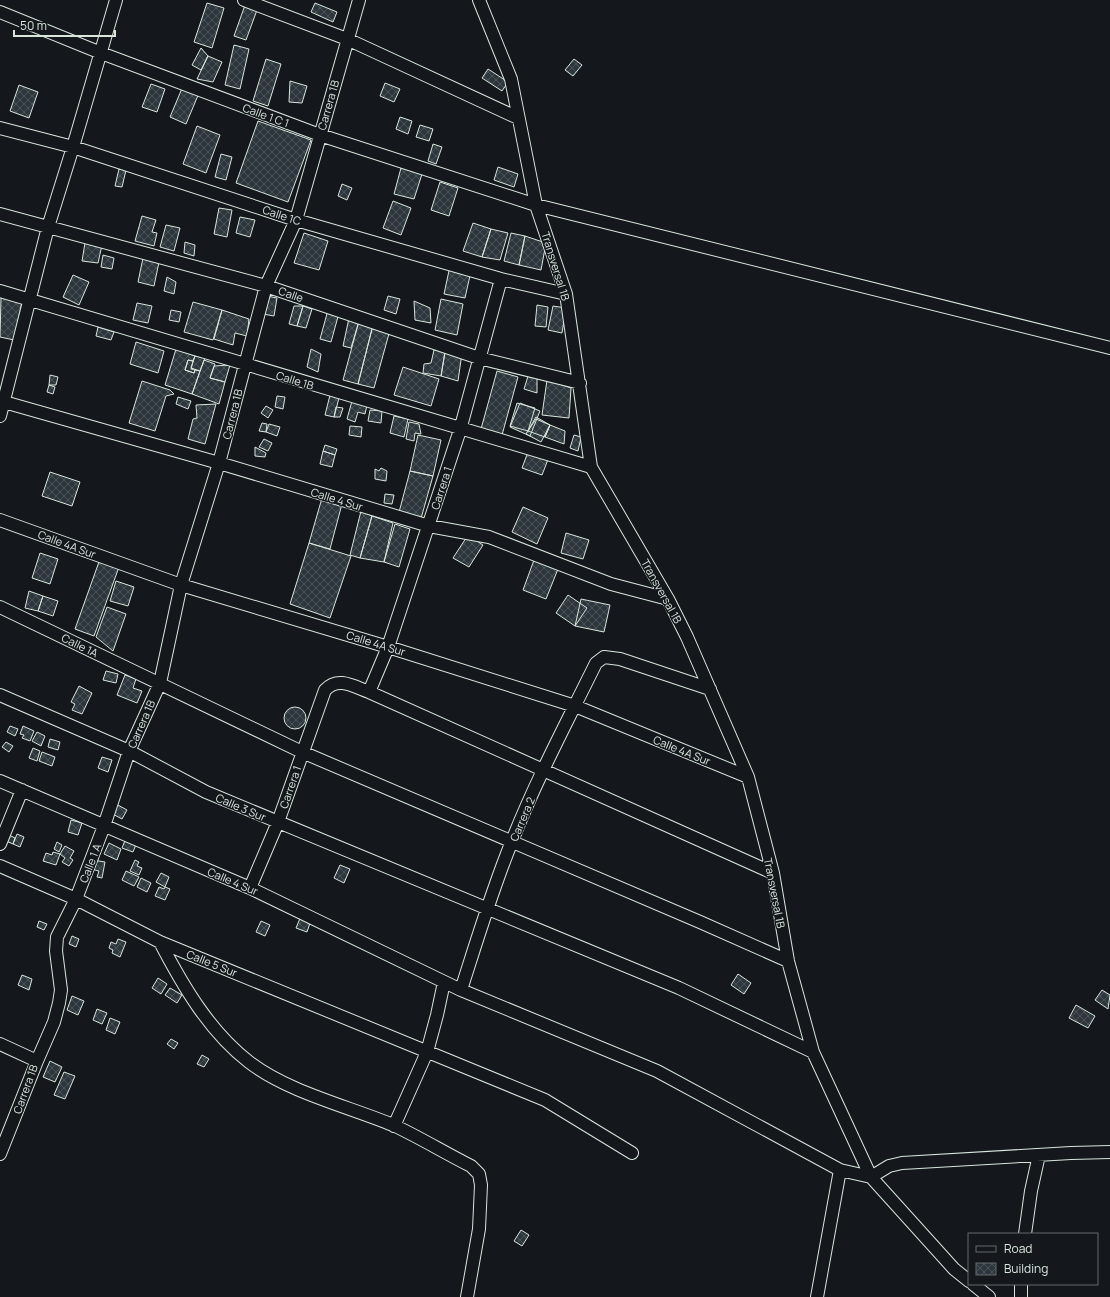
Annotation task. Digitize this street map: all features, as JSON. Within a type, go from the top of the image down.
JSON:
[{"type":"street","points":[[0,416],[48,227],[116,0]]},
{"type":"street","points":[[244,0],[347,39],[518,118]]},
{"type":"street","name":"Carrera 1B","points":[[104,826],[129,751],[160,683],[182,585],[219,463],[266,286],[296,220],[359,0]]},
{"type":"street","name":"Transversal 1B","points":[[479,0],[511,79],[536,205],[566,294],[591,467],[668,598],[710,689],[748,777],[773,873],[788,961],[813,1052],[871,1177],[954,1269],[968,1280]]},
{"type":"street","name":"Calle 1 C 1","points":[[0,12],[101,53],[320,135],[536,205],[1110,348]]},
{"type":"street","name":"Calle 1C","points":[[0,128],[73,147],[296,220],[501,279],[566,294]]},
{"type":"street","name":"Calle","points":[[0,214],[266,286],[479,358],[580,383]]},
{"type":"street","name":"Carrera 1","points":[[250,888],[278,822],[325,690],[335,682],[342,682],[368,692],[388,647],[460,430],[501,279]]},
{"type":"street","name":"Calle 1B","points":[[0,291],[460,430],[591,467]]},
{"type":"street","name":"Calle 4 Sur","points":[[4,402],[219,463],[428,526],[489,537],[611,584],[668,598]]},
{"type":"street","name":"Calle 4A Sur","points":[[0,520],[182,585],[388,647],[575,706],[748,777]]},
{"type":"street","name":"Calle 1A","points":[[0,607],[302,752],[512,841],[788,961]]},
{"type":"street","name":"Carrera 2","points":[[461,990],[487,908],[512,841],[543,770],[596,663],[604,657],[620,659],[710,689]]},
{"type":"street","points":[[368,692],[773,873]]},
{"type":"street","name":"Calle 3 Sur","points":[[0,695],[129,751],[206,792],[679,988],[813,1052]]},
{"type":"street","name":"Calle 4 Sur","points":[[0,781],[250,888],[461,990],[657,1071],[840,1170],[871,1177]]},
{"type":"street","points":[[0,844],[22,790]]},
{"type":"street","name":"Calle 1 A","points":[[37,1061],[54,1022],[59,1003],[61,990],[56,951],[57,937],[76,899],[104,826]]},
{"type":"street","name":"Calle 5 Sur","points":[[0,866],[76,899],[160,942],[545,1100],[632,1153]]},
{"type":"street","points":[[160,942],[181,981],[212,1026],[248,1061],[274,1079],[394,1126],[470,1166],[479,1174],[481,1185],[479,1229],[466,1297]]},
{"type":"street","points":[[394,1126],[427,1052],[444,982]]},
{"type":"street","name":"Carrera 1B","points":[[0,1044],[37,1061],[0,1154]]},
{"type":"street","points":[[871,1177],[889,1166],[902,1163],[1110,1152]]},
{"type":"street","points":[[1025,1233],[1031,1191],[1039,1155]]},
{"type":"street","points":[[817,1297],[840,1170]]},
{"type":"street","points":[[974,1285],[989,1297]]},
{"type":"street","points":[[1021,1285],[1021,1297]]},
{"type":"building","points":[[207,3],[224,8],[212,48],[194,42]]},
{"type":"building","points":[[315,3],[337,12],[333,22],[311,12]]},
{"type":"building","points":[[245,5],[257,10],[246,40],[234,36]]},
{"type":"building","points":[[234,45],[249,49],[240,89],[225,85]]},
{"type":"building","points":[[201,48],[208,56],[201,70],[192,65]]},
{"type":"building","points":[[208,56],[222,62],[213,82],[197,79]]},
{"type":"building","points":[[266,59],[281,64],[268,106],[253,101]]},
{"type":"building","points":[[574,59],[582,65],[573,76],[565,70]]},
{"type":"building","points":[[488,69],[508,82],[502,91],[482,78]]},
{"type":"building","points":[[290,81],[307,86],[302,103],[289,102]]},
{"type":"building","points":[[385,83],[400,89],[394,102],[380,96]]},
{"type":"building","points":[[151,84],[165,89],[157,112],[142,107]]},
{"type":"building","points":[[19,85],[38,92],[29,118],[10,111]]},
{"type":"building","points":[[183,86],[199,93],[186,124],[170,117]]},
{"type":"building","points":[[400,117],[412,121],[408,134],[396,129]]},
{"type":"building","points":[[258,121],[311,140],[288,202],[236,183]]},
{"type":"building","points":[[420,125],[433,129],[429,141],[416,137]]},
{"type":"building","points":[[197,126],[220,135],[206,173],[183,164]]},
{"type":"building","points":[[433,144],[442,147],[436,164],[428,161]]},
{"type":"building","points":[[221,154],[232,157],[226,180],[215,177]]},
{"type":"building","points":[[498,167],[518,174],[514,187],[494,180]]},
{"type":"building","points":[[401,168],[422,174],[414,199],[394,194]]},
{"type":"building","points":[[119,169],[126,170],[122,187],[115,186]]},
{"type":"building","points":[[440,182],[458,188],[449,216],[431,210]]},
{"type":"building","points":[[342,184],[352,188],[347,200],[338,196]]},
{"type":"building","points":[[393,201],[411,208],[401,235],[383,228]]},
{"type":"building","points":[[219,208],[232,210],[227,237],[214,234]]},
{"type":"building","points":[[142,216],[156,220],[152,232],[157,233],[154,246],[135,241]]},
{"type":"building","points":[[240,217],[255,220],[250,237],[236,233]]},
{"type":"building","points":[[473,223],[491,229],[482,257],[463,251]]},
{"type":"building","points":[[166,225],[180,228],[174,251],[160,247]]},
{"type":"building","points":[[491,229],[508,233],[500,260],[482,257]]},
{"type":"building","points":[[304,233],[328,241],[319,270],[294,263]]},
{"type":"building","points":[[511,233],[525,236],[519,265],[504,261]]},
{"type":"building","points":[[525,236],[546,243],[541,270],[519,265]]},
{"type":"building","points":[[185,242],[195,245],[194,256],[184,253]]},
{"type":"building","points":[[85,243],[102,245],[98,263],[82,261]]},
{"type":"building","points":[[103,255],[114,258],[112,269],[101,267]]},
{"type":"building","points":[[143,258],[159,262],[154,286],[138,282]]},
{"type":"building","points":[[450,266],[471,271],[465,298],[444,294]]},
{"type":"building","points":[[73,275],[89,282],[79,305],[63,297]]},
{"type":"building","points":[[167,277],[176,282],[174,294],[164,291]]},
{"type":"building","points":[[267,296],[277,298],[274,316],[263,314]]},
{"type":"building","points":[[388,296],[400,299],[396,314],[384,310]]},
{"type":"building","points":[[1,298],[22,302],[14,340],[0,337]]},
{"type":"building","points":[[441,299],[463,304],[457,335],[435,330]]},
{"type":"building","points":[[414,301],[430,308],[431,323],[415,320]]},
{"type":"building","points":[[193,302],[222,310],[213,340],[184,332]]},
{"type":"building","points":[[137,303],[152,306],[148,323],[133,320]]},
{"type":"building","points":[[537,305],[548,307],[546,327],[535,326]]},
{"type":"building","points":[[294,306],[303,306],[297,326],[289,324]]},
{"type":"building","points":[[303,306],[312,309],[306,328],[297,326]]},
{"type":"building","points":[[553,306],[566,308],[562,333],[548,330]]},
{"type":"building","points":[[171,310],[181,312],[179,322],[169,320]]},
{"type":"building","points":[[222,310],[249,319],[247,336],[235,333],[233,345],[214,339]]},
{"type":"building","points":[[328,310],[339,313],[331,342],[320,339]]},
{"type":"building","points":[[349,318],[359,321],[351,348],[343,346]]},
{"type":"building","points":[[359,321],[373,325],[358,384],[343,380]]},
{"type":"building","points":[[373,325],[390,330],[374,388],[358,384]]},
{"type":"building","points":[[98,327],[114,332],[111,340],[96,336]]},
{"type":"building","points":[[136,342],[164,351],[158,373],[130,364]]},
{"type":"building","points":[[176,349],[195,356],[193,361],[188,360],[185,370],[194,373],[195,370],[200,371],[192,394],[165,385]]},
{"type":"building","points":[[311,349],[321,354],[318,372],[307,367]]},
{"type":"building","points":[[434,350],[445,352],[441,376],[423,373],[424,364],[431,363]]},
{"type":"building","points":[[445,352],[462,353],[458,381],[441,376]]},
{"type":"building","points":[[195,356],[205,358],[200,371],[191,368]]},
{"type":"building","points":[[188,360],[193,361],[191,369],[195,370],[194,373],[185,370]]},
{"type":"building","points":[[204,360],[215,364],[210,378],[225,382],[219,404],[192,394]]},
{"type":"building","points":[[230,365],[225,382],[210,378],[214,366]]},
{"type":"building","points":[[403,367],[439,379],[431,406],[394,395]]},
{"type":"building","points":[[497,371],[518,377],[502,435],[481,429]]},
{"type":"building","points":[[529,373],[537,375],[537,393],[524,389]]},
{"type":"building","points":[[50,375],[58,377],[56,385],[49,385]]},
{"type":"building","points":[[547,380],[571,388],[569,418],[542,415]]},
{"type":"building","points":[[142,381],[170,390],[174,394],[166,396],[155,431],[129,423]]},
{"type":"building","points":[[49,385],[55,387],[53,394],[47,392]]},
{"type":"building","points":[[330,395],[339,398],[334,417],[325,415]]},
{"type":"building","points":[[277,396],[285,397],[283,409],[275,407]]},
{"type":"building","points":[[178,397],[191,401],[188,409],[176,404]]},
{"type":"building","points":[[352,401],[367,405],[365,414],[358,412],[355,422],[347,419]]},
{"type":"building","points":[[517,403],[535,408],[528,431],[510,426]]},
{"type":"building","points":[[520,403],[540,411],[530,436],[510,427]]},
{"type":"building","points":[[216,404],[205,444],[188,439],[193,419],[197,418],[196,405]]},
{"type":"building","points":[[266,406],[273,410],[268,418],[261,413]]},
{"type":"building","points":[[336,407],[343,408],[340,417],[334,417]]},
{"type":"building","points":[[370,410],[382,411],[381,423],[368,421]]},
{"type":"building","points":[[394,416],[408,419],[404,437],[390,433]]},
{"type":"building","points":[[536,417],[550,425],[541,442],[526,434]]},
{"type":"building","points":[[536,419],[550,425],[545,437],[528,431]]},
{"type":"building","points":[[409,422],[419,424],[421,434],[415,433],[414,441],[406,439]]},
{"type":"building","points":[[262,423],[267,424],[266,432],[259,431]]},
{"type":"building","points":[[269,424],[280,427],[277,436],[266,432]]},
{"type":"building","points":[[550,425],[565,431],[564,444],[545,437]]},
{"type":"building","points":[[350,426],[362,427],[361,437],[349,435]]},
{"type":"building","points":[[418,435],[441,440],[433,476],[410,471]]},
{"type":"building","points":[[574,435],[581,437],[578,451],[570,448]]},
{"type":"building","points":[[264,439],[272,443],[268,451],[259,447]]},
{"type":"building","points":[[325,445],[337,449],[335,455],[323,451]]},
{"type":"building","points":[[255,447],[266,453],[265,457],[255,456]]},
{"type":"building","points":[[323,451],[335,455],[332,467],[320,464]]},
{"type":"building","points":[[528,452],[549,457],[542,475],[522,468]]},
{"type":"building","points":[[381,468],[387,471],[386,481],[375,479],[375,469],[379,471]]},
{"type":"building","points":[[410,471],[433,476],[420,522],[398,516]]},
{"type":"building","points":[[50,472],[80,482],[72,506],[42,496]]},
{"type":"building","points":[[385,494],[394,495],[392,504],[384,503]]},
{"type":"building","points":[[322,498],[342,504],[330,549],[309,543]]},
{"type":"building","points":[[523,507],[548,518],[537,544],[512,532]]},
{"type":"building","points":[[361,511],[372,516],[360,558],[350,555]]},
{"type":"building","points":[[372,516],[393,523],[384,562],[360,558]]},
{"type":"building","points":[[395,524],[410,529],[399,567],[384,562]]},
{"type":"building","points":[[566,533],[589,540],[583,559],[561,553]]},
{"type":"building","points":[[468,535],[483,545],[469,567],[453,558]]},
{"type":"building","points":[[309,543],[351,556],[330,618],[290,604]]},
{"type":"building","points":[[40,553],[58,559],[50,584],[32,578]]},
{"type":"building","points":[[100,559],[119,567],[94,636],[75,629]]},
{"type":"building","points":[[534,560],[558,569],[546,599],[523,590]]},
{"type":"building","points":[[116,581],[134,587],[128,606],[110,601]]},
{"type":"building","points":[[29,591],[43,596],[38,611],[25,608]]},
{"type":"building","points":[[568,595],[587,608],[575,626],[556,613]]},
{"type":"building","points":[[43,596],[58,601],[53,616],[38,611]]},
{"type":"building","points":[[581,599],[610,605],[604,632],[575,626]]},
{"type":"building","points":[[107,607],[126,614],[113,651],[96,637]]},
{"type":"building","points":[[106,671],[118,674],[116,683],[103,680]]},
{"type":"building","points":[[125,675],[136,679],[133,688],[142,691],[137,703],[117,695]]},
{"type":"building","points":[[79,686],[92,693],[82,714],[72,710],[75,704],[71,702]]},
{"type":"building","points":[[295,707],[303,710],[306,718],[303,726],[295,729],[287,726],[284,718],[287,710]]},
{"type":"building","points":[[10,726],[18,729],[15,736],[7,732]]},
{"type":"building","points":[[23,726],[34,731],[30,741],[22,738],[24,735],[20,734]]},
{"type":"building","points":[[37,732],[45,736],[41,746],[32,741]]},
{"type":"building","points":[[50,739],[60,742],[58,750],[48,747]]},
{"type":"building","points":[[6,742],[13,746],[9,752],[2,747]]},
{"type":"building","points":[[33,748],[40,751],[37,761],[29,758]]},
{"type":"building","points":[[42,752],[55,757],[52,766],[39,761]]},
{"type":"building","points":[[102,757],[112,760],[108,772],[98,768]]},
{"type":"building","points":[[116,804],[127,810],[122,819],[111,813]]},
{"type":"building","points":[[71,820],[82,823],[78,835],[68,832]]},
{"type":"building","points":[[17,834],[24,837],[20,847],[13,844]]},
{"type":"building","points":[[9,835],[15,838],[13,844],[6,841]]},
{"type":"building","points":[[126,838],[137,842],[133,852],[122,848]]},
{"type":"building","points":[[57,842],[62,845],[59,852],[54,849]]},
{"type":"building","points":[[109,843],[121,849],[117,860],[104,854]]},
{"type":"building","points":[[65,846],[74,851],[70,858],[73,860],[69,866],[62,862],[65,858],[60,854]]},
{"type":"building","points":[[53,852],[60,854],[56,865],[43,861],[46,853],[52,855]]},
{"type":"building","points":[[93,860],[105,862],[102,878],[97,877],[99,871],[91,869]]},
{"type":"building","points":[[135,860],[139,862],[137,866],[142,868],[139,875],[130,871]]},
{"type":"building","points":[[340,865],[350,869],[344,883],[334,878]]},
{"type":"building","points":[[126,871],[139,877],[134,886],[122,880]]},
{"type":"building","points":[[161,873],[169,877],[165,887],[156,882]]},
{"type":"building","points":[[141,878],[151,883],[147,892],[137,887]]},
{"type":"building","points":[[159,887],[170,889],[165,900],[155,896]]},
{"type":"building","points":[[301,916],[311,920],[307,932],[296,928]]},
{"type":"building","points":[[39,921],[47,924],[44,930],[37,927]]},
{"type":"building","points":[[261,921],[270,925],[265,936],[256,932]]},
{"type":"building","points":[[72,936],[79,939],[76,947],[69,944]]},
{"type":"building","points":[[118,939],[126,942],[120,957],[112,953],[113,950],[109,948],[111,942],[116,944]]},
{"type":"building","points":[[738,974],[751,983],[744,994],[731,985]]},
{"type":"building","points":[[22,975],[32,979],[29,990],[18,985]]},
{"type":"building","points":[[158,978],[167,984],[161,994],[152,988]]},
{"type":"building","points":[[170,988],[182,995],[177,1003],[165,995]]},
{"type":"building","points":[[1102,990],[1110,995],[1108,1009],[1095,1000]]},
{"type":"building","points":[[72,996],[84,1001],[78,1015],[67,1010]]},
{"type":"building","points":[[1076,1005],[1095,1016],[1088,1028],[1069,1018]]},
{"type":"building","points":[[97,1009],[107,1013],[102,1024],[93,1020]]},
{"type":"building","points":[[110,1018],[120,1022],[115,1034],[106,1030]]},
{"type":"building","points":[[171,1039],[178,1043],[174,1049],[167,1044]]},
{"type":"building","points":[[202,1055],[209,1059],[204,1067],[197,1064]]},
{"type":"building","points":[[50,1061],[62,1067],[55,1082],[43,1077]]},
{"type":"building","points":[[64,1072],[75,1076],[65,1099],[54,1095]]},
{"type":"building","points":[[521,1230],[529,1235],[522,1246],[514,1241]]}]
